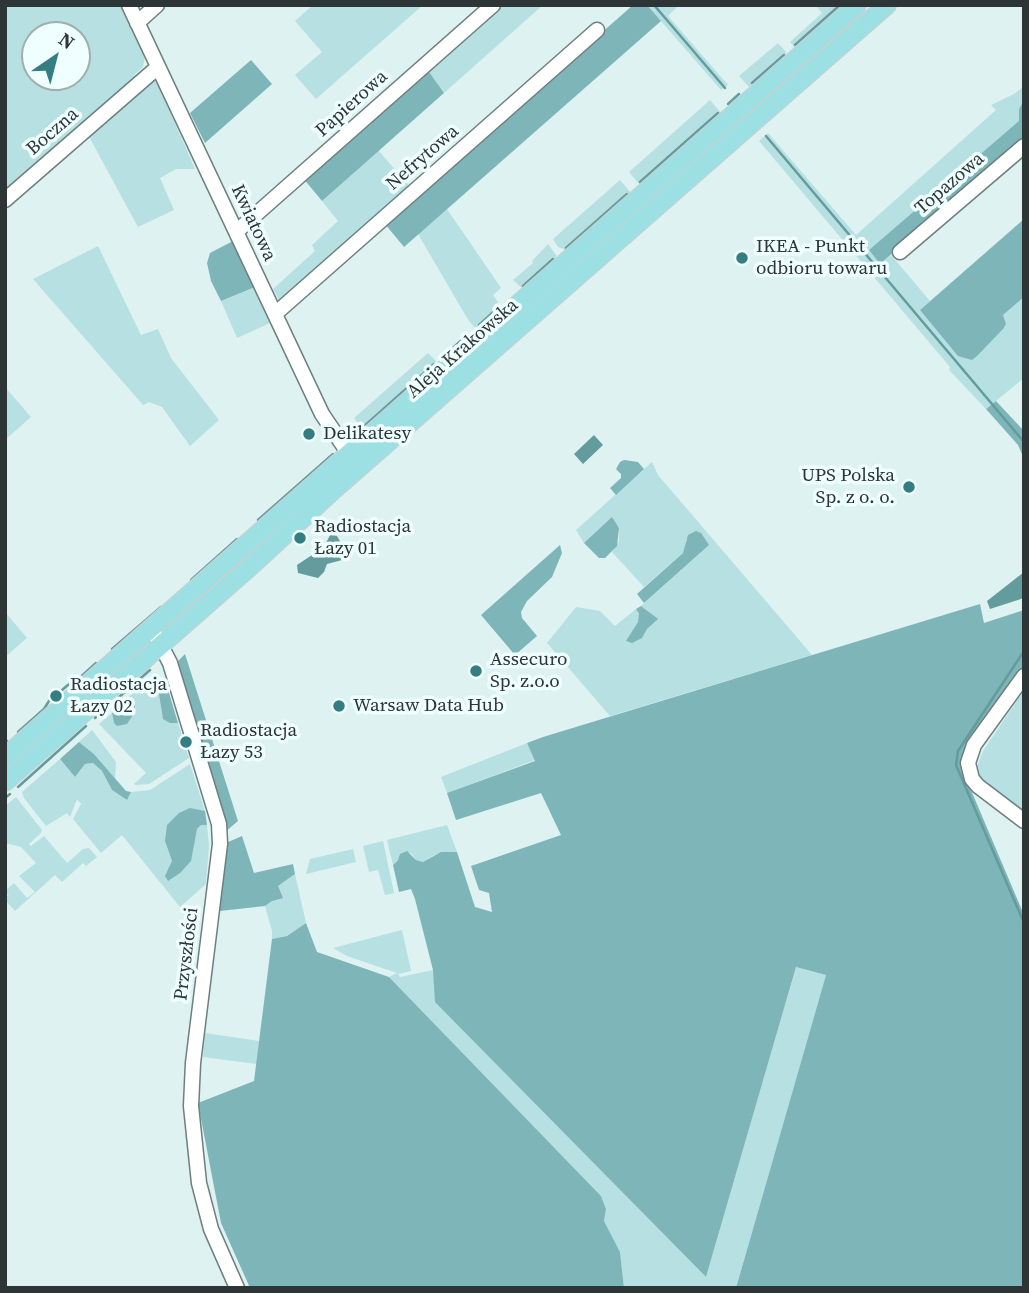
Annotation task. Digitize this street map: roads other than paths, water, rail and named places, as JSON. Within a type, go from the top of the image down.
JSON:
[{"type":"main road","name":"Aleja Krakowska","points":[[5,782],[349,454],[857,5]]},
{"type":"main road","name":"Aleja Krakowska","points":[[5,757],[336,488],[887,5]]},
{"type":"street","name":"Kwiatowa","points":[[129,5],[321,414],[349,454]]},
{"type":"street","points":[[137,23],[157,5]]},
{"type":"street","name":"Papierowa","points":[[236,232],[493,5]]},
{"type":"street","name":"Nefrytowa","points":[[275,314],[597,30]]},
{"type":"street","name":"Boczna","points":[[5,200],[158,66]]},
{"type":"street","name":"Topazowa","points":[[900,252],[1024,146]]},
{"type":"street","name":"Przyszłości","points":[[156,636],[173,674],[219,824],[220,844],[196,1038],[191,1106],[199,1183],[211,1228],[237,1288]]},
{"type":"street","points":[[1024,676],[974,745],[968,763],[972,779],[978,786],[1024,821]]},
{"type":"waterway","points":[[654,5],[725,88]]},
{"type":"waterway","points":[[795,45],[840,5]]},
{"type":"waterway","points":[[752,83],[784,55]]},
{"type":"waterway","points":[[728,104],[739,94]]},
{"type":"waterway","points":[[640,182],[718,113]]},
{"type":"waterway","points":[[766,136],[1024,442]]},
{"type":"waterway","points":[[566,248],[627,194]]},
{"type":"waterway","points":[[523,286],[553,259]]},
{"type":"waterway","points":[[479,325],[500,306]]},
{"type":"waterway","points":[[445,355],[464,338]]},
{"type":"waterway","points":[[352,437],[434,364]]},
{"type":"waterway","points":[[258,520],[333,454]]},
{"type":"waterway","points":[[191,580],[237,539]]},
{"type":"waterway","points":[[112,649],[161,607]]},
{"type":"waterway","points":[[1024,651],[958,751],[956,765],[1024,923]]},
{"type":"waterway","points":[[18,732],[44,709],[49,701],[96,663]]},
{"type":"waterway","points":[[95,718],[150,670]]},
{"type":"waterway","points":[[18,787],[86,726]]},
{"type":"waterway","points":[[5,798],[10,794]]},
{"type":"place","name":"IKEA - Punkt odbioru towaru","points":[[742,258]]},
{"type":"place","name":"Delikatesy","points":[[309,434]]},
{"type":"place","name":"UPS Polska Sp. z o. o.","points":[[909,487]]},
{"type":"place","name":"Radiostacja Łazy 01","points":[[300,538]]},
{"type":"place","name":"Assecuro Sp. z.o.o","points":[[476,671]]},
{"type":"place","name":"Radiostacja Łazy 02","points":[[56,696]]},
{"type":"place","name":"Warsaw Data Hub","points":[[339,706]]},
{"type":"place","name":"Radiostacja Łazy 53","points":[[186,742]]}]
